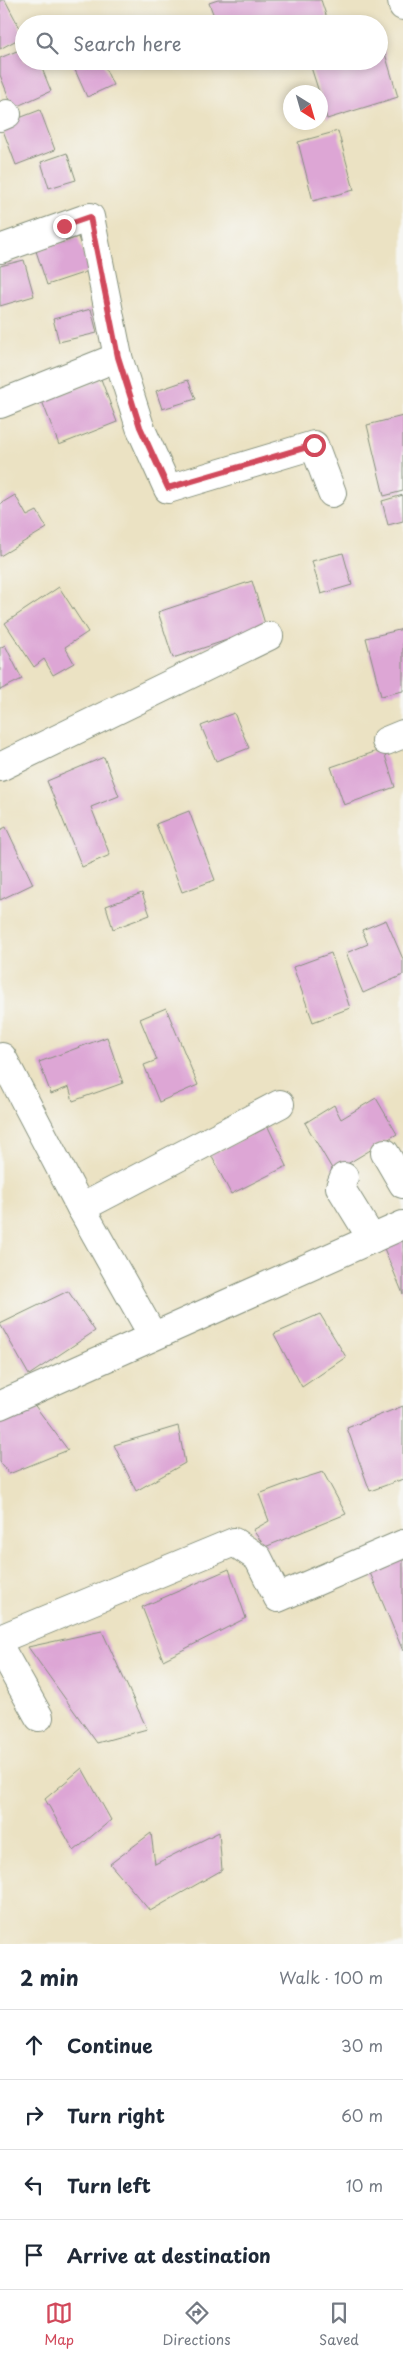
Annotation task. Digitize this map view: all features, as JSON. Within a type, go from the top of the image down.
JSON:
[{"type":"street","points":[[402,0],[403,6]]},
{"type":"street","points":[[0,249],[90,217],[118,357],[140,427],[168,488],[314,445],[332,493]]},
{"type":"street","points":[[0,404],[118,357]]},
{"type":"street","points":[[0,767],[269,636]]},
{"type":"street","points":[[2,1057],[81,1208],[153,1336]]},
{"type":"street","points":[[81,1208],[280,1104]]},
{"type":"street","points":[[385,1153],[403,1184]]},
{"type":"street","points":[[344,1177],[340,1188],[372,1239]]},
{"type":"street","points":[[0,1405],[403,1225]]},
{"type":"street","points":[[0,1639],[234,1542],[258,1558],[278,1598],[403,1544]]},
{"type":"street","points":[[0,1648],[39,1717]]},
{"type":"building","points":[[0,0],[5,0],[15,19],[15,41],[0,49]]},
{"type":"building","points":[[218,0],[321,0],[326,15],[214,15],[209,3]]},
{"type":"building","points":[[15,52],[15,70],[43,70],[51,91],[13,108],[0,75],[0,58]]},
{"type":"building","points":[[388,64],[398,97],[328,119],[328,85],[317,85],[312,70],[388,70]]},
{"type":"building","points":[[75,70],[106,70],[113,85],[87,97]]},
{"type":"building","points":[[40,110],[55,150],[16,165],[1,125]]},
{"type":"building","points":[[338,131],[354,190],[313,201],[298,142]]},
{"type":"building","points":[[67,153],[76,180],[49,188],[41,162]]},
{"type":"building","points":[[78,237],[89,271],[47,285],[36,251]]},
{"type":"building","points":[[24,260],[34,296],[0,306],[0,266]]},
{"type":"building","points":[[91,309],[97,333],[59,342],[53,319]]},
{"type":"building","points":[[101,379],[117,422],[59,445],[42,401]]},
{"type":"building","points":[[188,380],[196,399],[162,409],[156,391]]},
{"type":"building","points":[[403,416],[403,491],[384,496],[367,425]]},
{"type":"building","points":[[15,495],[27,516],[37,511],[47,528],[0,556],[0,504]]},
{"type":"building","points":[[403,495],[403,521],[388,525],[382,501]]},
{"type":"building","points":[[343,553],[352,585],[321,594],[312,561]]},
{"type":"building","points":[[252,581],[266,627],[173,658],[158,612]]},
{"type":"building","points":[[59,587],[88,632],[65,647],[74,663],[53,675],[44,659],[34,667],[5,623]]},
{"type":"building","points":[[403,629],[403,691],[381,696],[366,638]]},
{"type":"building","points":[[5,645],[22,679],[0,690],[0,648]]},
{"type":"building","points":[[234,713],[249,748],[216,761],[201,726]]},
{"type":"building","points":[[383,749],[395,787],[344,805],[331,767]]},
{"type":"building","points":[[104,757],[119,796],[91,807],[110,855],[82,867],[47,781]]},
{"type":"building","points":[[189,811],[215,880],[182,892],[156,824]]},
{"type":"building","points":[[6,827],[33,884],[0,900],[0,830]]},
{"type":"building","points":[[142,893],[150,915],[113,929],[106,906]]},
{"type":"building","points":[[386,920],[403,959],[403,975],[363,993],[346,953],[368,944],[362,930]]},
{"type":"building","points":[[331,953],[350,1008],[313,1022],[293,967]]},
{"type":"building","points":[[166,1008],[198,1085],[159,1102],[144,1065],[157,1060],[140,1019]]},
{"type":"building","points":[[107,1037],[123,1083],[73,1101],[69,1087],[51,1094],[39,1062]]},
{"type":"building","points":[[376,1098],[397,1134],[334,1172],[305,1123],[334,1105],[341,1119]]},
{"type":"building","points":[[268,1127],[287,1166],[231,1194],[211,1155]]},
{"type":"building","points":[[403,1234],[403,1294],[383,1246]]},
{"type":"building","points":[[68,1291],[95,1331],[29,1375],[0,1324]]},
{"type":"building","points":[[320,1314],[346,1357],[302,1387],[274,1334]]},
{"type":"building","points":[[30,1399],[68,1450],[9,1474],[0,1462],[0,1414]]},
{"type":"building","points":[[403,1406],[403,1479],[370,1491],[347,1428]]},
{"type":"building","points":[[178,1426],[185,1463],[136,1491],[114,1445]]},
{"type":"building","points":[[323,1472],[346,1514],[265,1547],[253,1530],[269,1521],[259,1494]]},
{"type":"building","points":[[403,1558],[403,1651],[368,1568]]},
{"type":"building","points":[[229,1569],[246,1618],[163,1660],[142,1607]]},
{"type":"building","points":[[102,1631],[147,1729],[97,1743],[28,1647]]},
{"type":"building","points":[[82,1768],[111,1820],[74,1851],[45,1799]]},
{"type":"building","points":[[219,1832],[222,1870],[150,1911],[110,1864],[151,1833],[155,1864]]},
{"type":"route","points":[[64,226],[90,217],[118,357],[140,427],[168,488],[314,445]]}]
